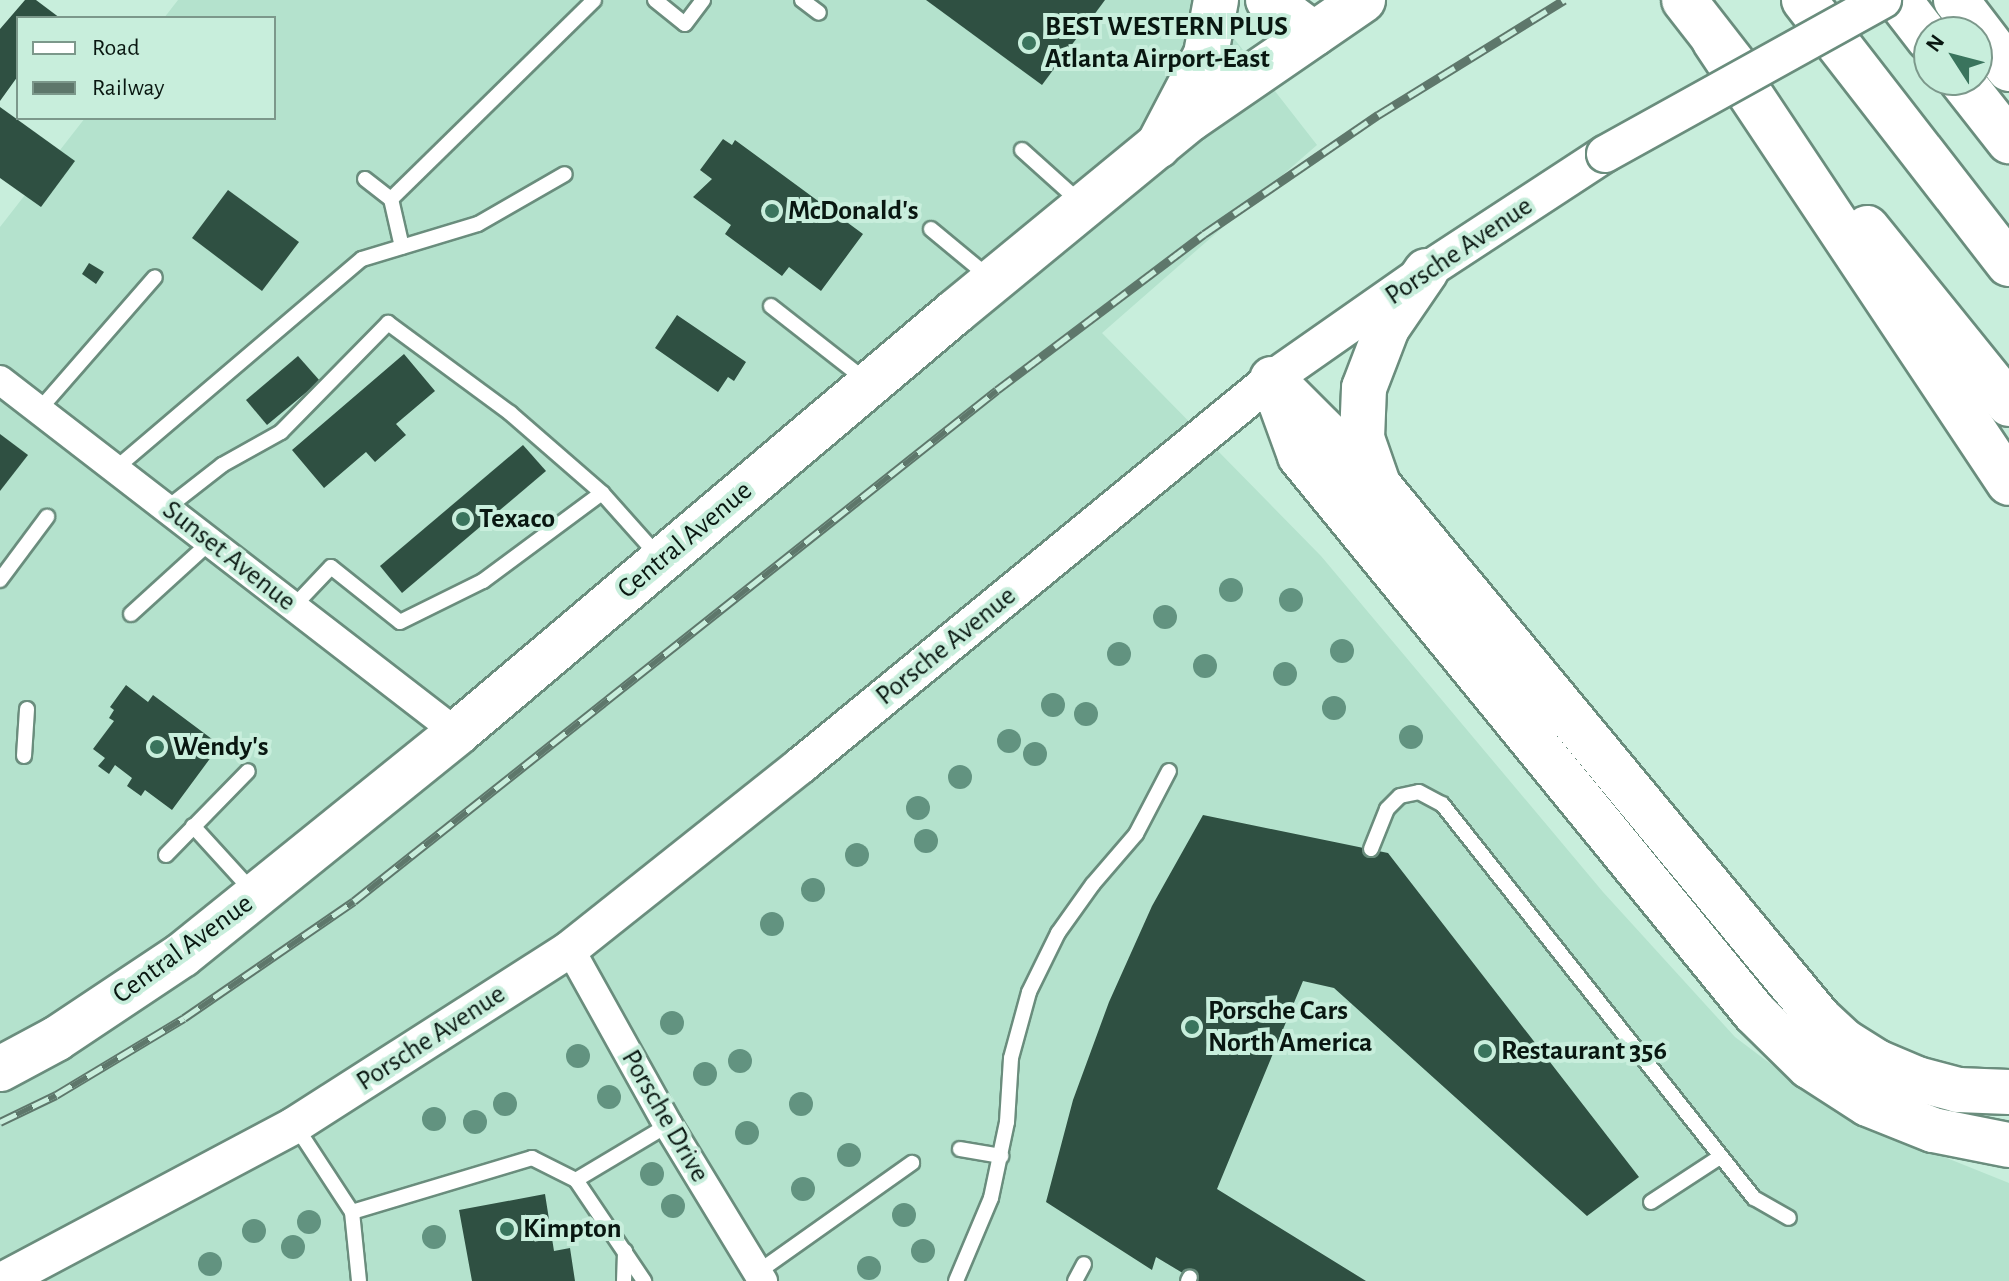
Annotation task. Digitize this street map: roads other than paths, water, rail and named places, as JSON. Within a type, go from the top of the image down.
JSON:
[{"type":"main road","points":[[1158,146],[1206,54],[1216,0]]},
{"type":"main road","points":[[1268,0],[1307,17]]},
{"type":"main road","name":"Central Avenue","points":[[0,1069],[56,1039],[182,955],[457,733],[993,280],[1158,146],[1307,17],[1363,0]]},
{"type":"main road","points":[[1684,0],[2009,404]]},
{"type":"main road","points":[[1804,0],[2009,264]]},
{"type":"main road","points":[[1899,0],[1913,18]]},
{"type":"main road","points":[[1956,0],[2009,69]]},
{"type":"main road","points":[[1714,40],[2009,483]]},
{"type":"main road","points":[[1974,96],[2009,141]]},
{"type":"main road","points":[[1379,486],[1362,438],[1364,388],[1387,328],[1426,271]]},
{"type":"main road","points":[[1272,379],[1379,486],[1819,1018],[1866,1055],[1917,1079],[1958,1090],[2009,1092]]},
{"type":"main road","points":[[1272,379],[1300,456],[1755,1013],[1809,1066],[1868,1104],[1933,1130],[2009,1145]]},
{"type":"street","name":"Porsche Avenue","points":[[2,1281],[40,1272],[295,1125],[570,949],[800,766],[1272,379],[1426,271],[1605,154],[1883,0]]},
{"type":"street","name":"Sunset Avenue","points":[[0,380],[457,733]]},
{"type":"street","name":"Porsche Drive","points":[[570,949],[668,1125],[760,1277]]},
{"type":"lane","points":[[391,199],[594,0]]},
{"type":"lane","points":[[655,0],[685,24],[703,0]]},
{"type":"lane","points":[[802,0],[819,13]]},
{"type":"lane","points":[[1022,150],[1084,206]]},
{"type":"lane","points":[[115,469],[362,259],[478,224],[565,174]]},
{"type":"lane","points":[[365,179],[391,199],[402,247]]},
{"type":"lane","points":[[931,229],[993,280]]},
{"type":"lane","points":[[39,410],[155,277]]},
{"type":"lane","points":[[771,306],[870,383]]},
{"type":"lane","points":[[167,508],[222,465],[281,432],[388,323],[510,413],[602,493],[662,560]]},
{"type":"lane","points":[[293,607],[331,567],[400,622],[483,581],[602,493]]},
{"type":"lane","points":[[0,580],[47,517]]},
{"type":"lane","points":[[131,614],[210,542]]},
{"type":"lane","points":[[24,756],[27,709]]},
{"type":"lane","points":[[166,855],[248,771]]},
{"type":"lane","points":[[956,1281],[991,1198],[1001,1156],[1011,1058],[1029,992],[1058,933],[1093,884],[1136,834],[1169,771]]},
{"type":"lane","points":[[1371,849],[1387,809],[1400,796],[1419,792],[1442,804],[1754,1198],[1789,1218]]},
{"type":"lane","points":[[193,826],[256,896]]},
{"type":"lane","points":[[295,1125],[352,1212],[359,1281]]},
{"type":"lane","points":[[576,1180],[668,1125]]},
{"type":"lane","points":[[960,1149],[1001,1156]]},
{"type":"lane","points":[[1651,1202],[1720,1157]]},
{"type":"lane","points":[[352,1212],[532,1158],[576,1180],[644,1281]]},
{"type":"lane","points":[[760,1277],[912,1163]]},
{"type":"lane","points":[[624,1281],[625,1251]]},
{"type":"lane","points":[[1075,1281],[1084,1264]]},
{"type":"railway","points":[[0,1122],[56,1095],[184,1018],[354,901],[997,390],[1204,234],[1378,115],[1564,0]]},
{"type":"place","name":"BEST WESTERN PLUS Atlanta Airport-East","points":[[1029,43]]},
{"type":"place","name":"McDonald's","points":[[772,211]]},
{"type":"place","name":"Texaco","points":[[463,519]]},
{"type":"place","name":"Wendy's","points":[[157,747]]},
{"type":"place","name":"Porsche Cars North America","points":[[1192,1027]]},
{"type":"place","name":"Restaurant 356","points":[[1485,1051]]},
{"type":"place","name":"Kimpton","points":[[507,1229]]}]
